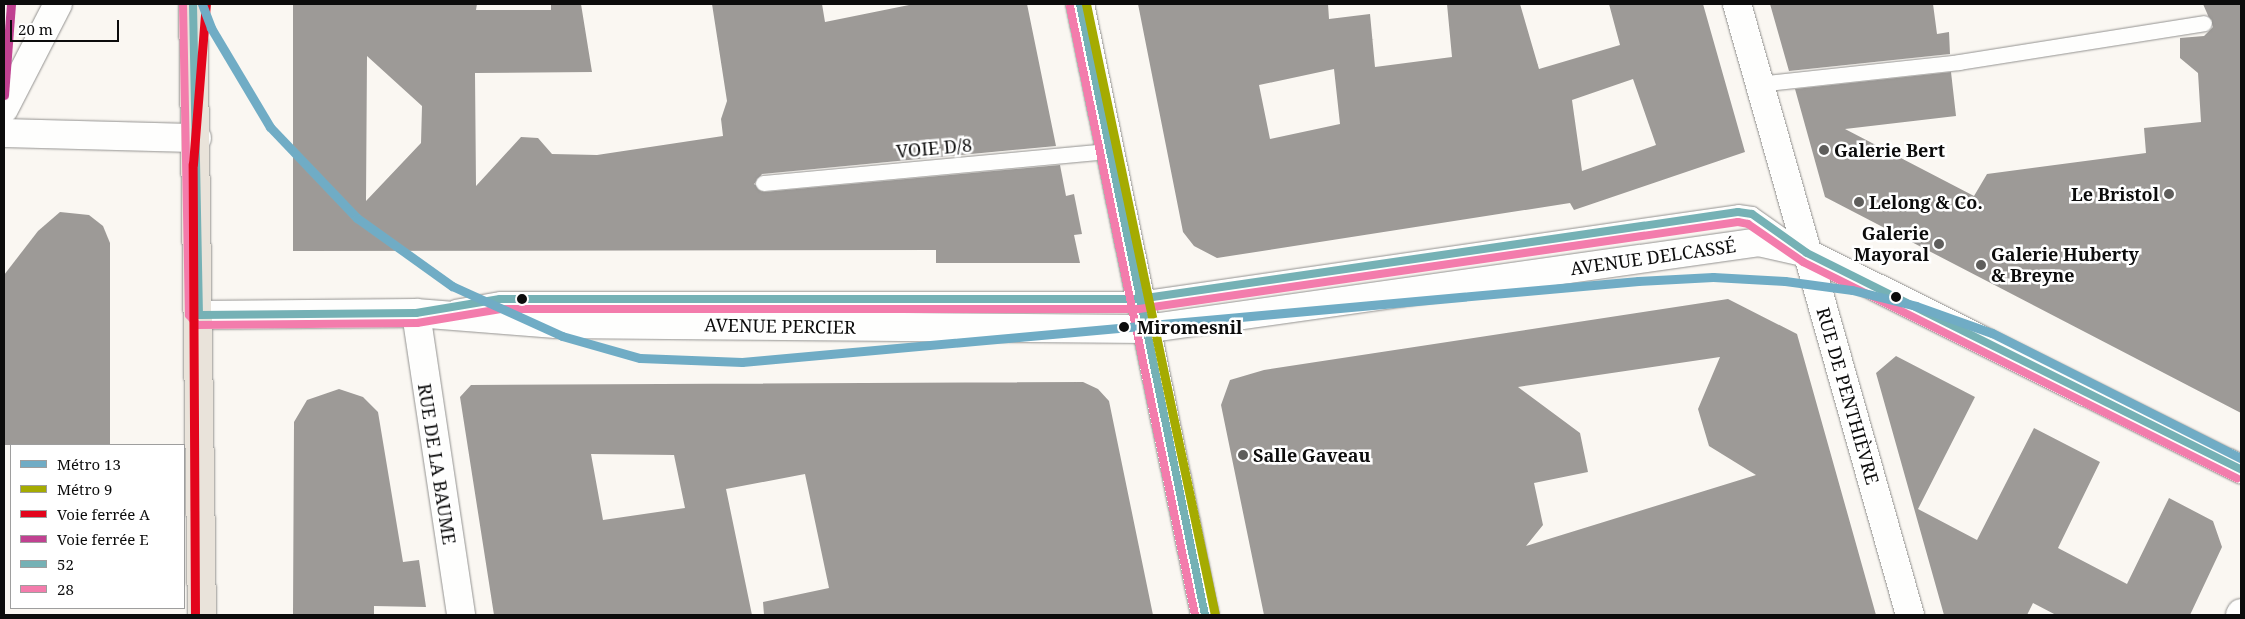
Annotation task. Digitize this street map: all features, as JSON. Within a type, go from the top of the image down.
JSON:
[{"type":"main road","points":[[193,4],[197,138],[202,615]]},
{"type":"street","points":[[4,109],[58,4]]},
{"type":"street","points":[[1080,4],[1205,615]]},
{"type":"street","name":"RUE DE PENTHIÈVRE","points":[[1737,4],[1758,84],[1910,615]]},
{"type":"street","points":[[4,133],[197,138]]},
{"type":"street","name":"AVENUE DELCASSÉ","points":[[1145,329],[1759,242],[1807,253]]},
{"type":"street","points":[[1807,253],[2241,469]]},
{"type":"street","name":"AVENUE PERCIER","points":[[199,315],[416,313],[556,324],[1145,329]]},
{"type":"street","name":"RUE DE LA BAUME","points":[[416,313],[462,615]]},
{"type":"lane","points":[[1758,84],[1959,62],[2204,23]]},
{"type":"lane","name":"VOIE D/8","points":[[763,183],[1109,151]]},
{"type":"lane","name":"AVENUE DELCASSÉ","points":[[1139,299],[1738,212],[1752,214],[1807,253]]},
{"type":"lane","name":"AVENUE PERCIER","points":[[416,313],[500,299],[1139,299]]},
{"type":"building","points":[[293,4],[477,4],[476,10],[551,10],[551,4],[581,4],[592,72],[475,73],[476,186],[521,137],[538,138],[552,154],[597,155],[723,136],[721,119],[727,101],[712,4],[822,4],[825,22],[914,4],[1027,4],[1056,146],[762,174],[754,184],[764,192],[1060,165],[1066,196],[1074,194],[1082,234],[1074,235],[1080,263],[936,263],[936,250],[293,251]],"holes":[[[367,56],[422,106],[421,143],[366,201]]]},
{"type":"building","points":[[1138,4],[1328,4],[1329,19],[1370,14],[1375,67],[1452,57],[1447,4],[1520,4],[1539,69],[1620,45],[1609,4],[1703,4],[1745,152],[1574,210],[1570,203],[1217,258],[1194,246],[1183,232]],"holes":[[[1334,69],[1340,124],[1270,139],[1259,85]],[[1633,79],[1656,145],[1582,171],[1572,100]]]},
{"type":"building","points":[[1770,4],[1933,4],[1937,34],[1949,32],[1950,54],[1789,71]]},
{"type":"building","points":[[2203,4],[2240,4],[2241,413],[1825,197],[1795,89],[1951,72],[1956,116],[1845,129],[1974,196],[1987,174],[2146,153],[2144,128],[2201,122],[2198,73],[2180,58],[2180,38],[2204,36],[2213,27]]},
{"type":"building","points":[[60,212],[89,215],[103,226],[110,243],[110,444],[4,445],[4,275],[38,231]]},
{"type":"building","points":[[1728,299],[1797,334],[1876,615],[1264,615],[1221,405],[1230,380],[1264,370]],"holes":[[[1720,357],[1698,409],[1709,446],[1756,475],[1526,546],[1543,525],[1534,483],[1588,472],[1580,433],[1518,387]]]},
{"type":"building","points":[[1896,356],[1975,397],[1918,509],[1977,540],[2034,428],[2100,462],[2058,548],[2127,584],[2169,498],[2213,521],[2222,547],[2190,615],[2056,615],[2033,603],[2027,615],[1944,615],[1876,373]]},
{"type":"building","points":[[1083,382],[1098,389],[1109,401],[1153,615],[764,615],[763,602],[829,588],[805,474],[726,489],[752,615],[494,615],[460,397],[471,385]],"holes":[[[591,454],[674,455],[685,508],[603,520]]]},
{"type":"building","points":[[339,389],[363,397],[378,412],[403,562],[419,560],[426,607],[374,606],[374,615],[293,615],[294,422],[307,400]]},
{"type":"metro line","name":"13","points":[[202,4],[211,28],[270,127],[357,218],[452,286],[562,336],[640,358],[742,362],[1638,281],[1713,277],[1785,281],[1852,290],[1916,306],[1992,333],[2241,458]]},
{"type":"metro line","name":"9","points":[[1086,4],[1215,615]]},
{"type":"rail line","name":"E","points":[[4,95],[11,4]]},
{"type":"rail line","name":"A","points":[[195,615],[193,164],[206,4]]},
{"type":"transit line","name":"28","points":[[183,4],[189,315],[197,325],[417,323],[501,309],[1139,309],[1738,222],[1748,224],[1803,262],[2237,478]]},
{"type":"transit line","name":"52","points":[[193,4],[199,315],[416,313],[500,299],[1139,299],[1738,212],[1752,214],[1807,253],[2241,469]]},
{"type":"transit line","name":"52","points":[[1080,4],[1205,615]]},
{"type":"transit line","name":"28","points":[[1070,6],[1195,615]]},
{"type":"place","name":"Galerie Bert","points":[[1824,150]]},
{"type":"place","name":"Le Bristol","points":[[2169,194]]},
{"type":"place","name":"Lelong & Co.","points":[[1859,202]]},
{"type":"place","name":"Galerie Mayoral","points":[[1939,244]]},
{"type":"place","name":"Galerie Huberty & Breyne","points":[[1981,265]]},
{"type":"place","name":"Miromesnil","points":[[1124,327]]},
{"type":"place","name":"Salle Gaveau","points":[[1243,455]]}]
